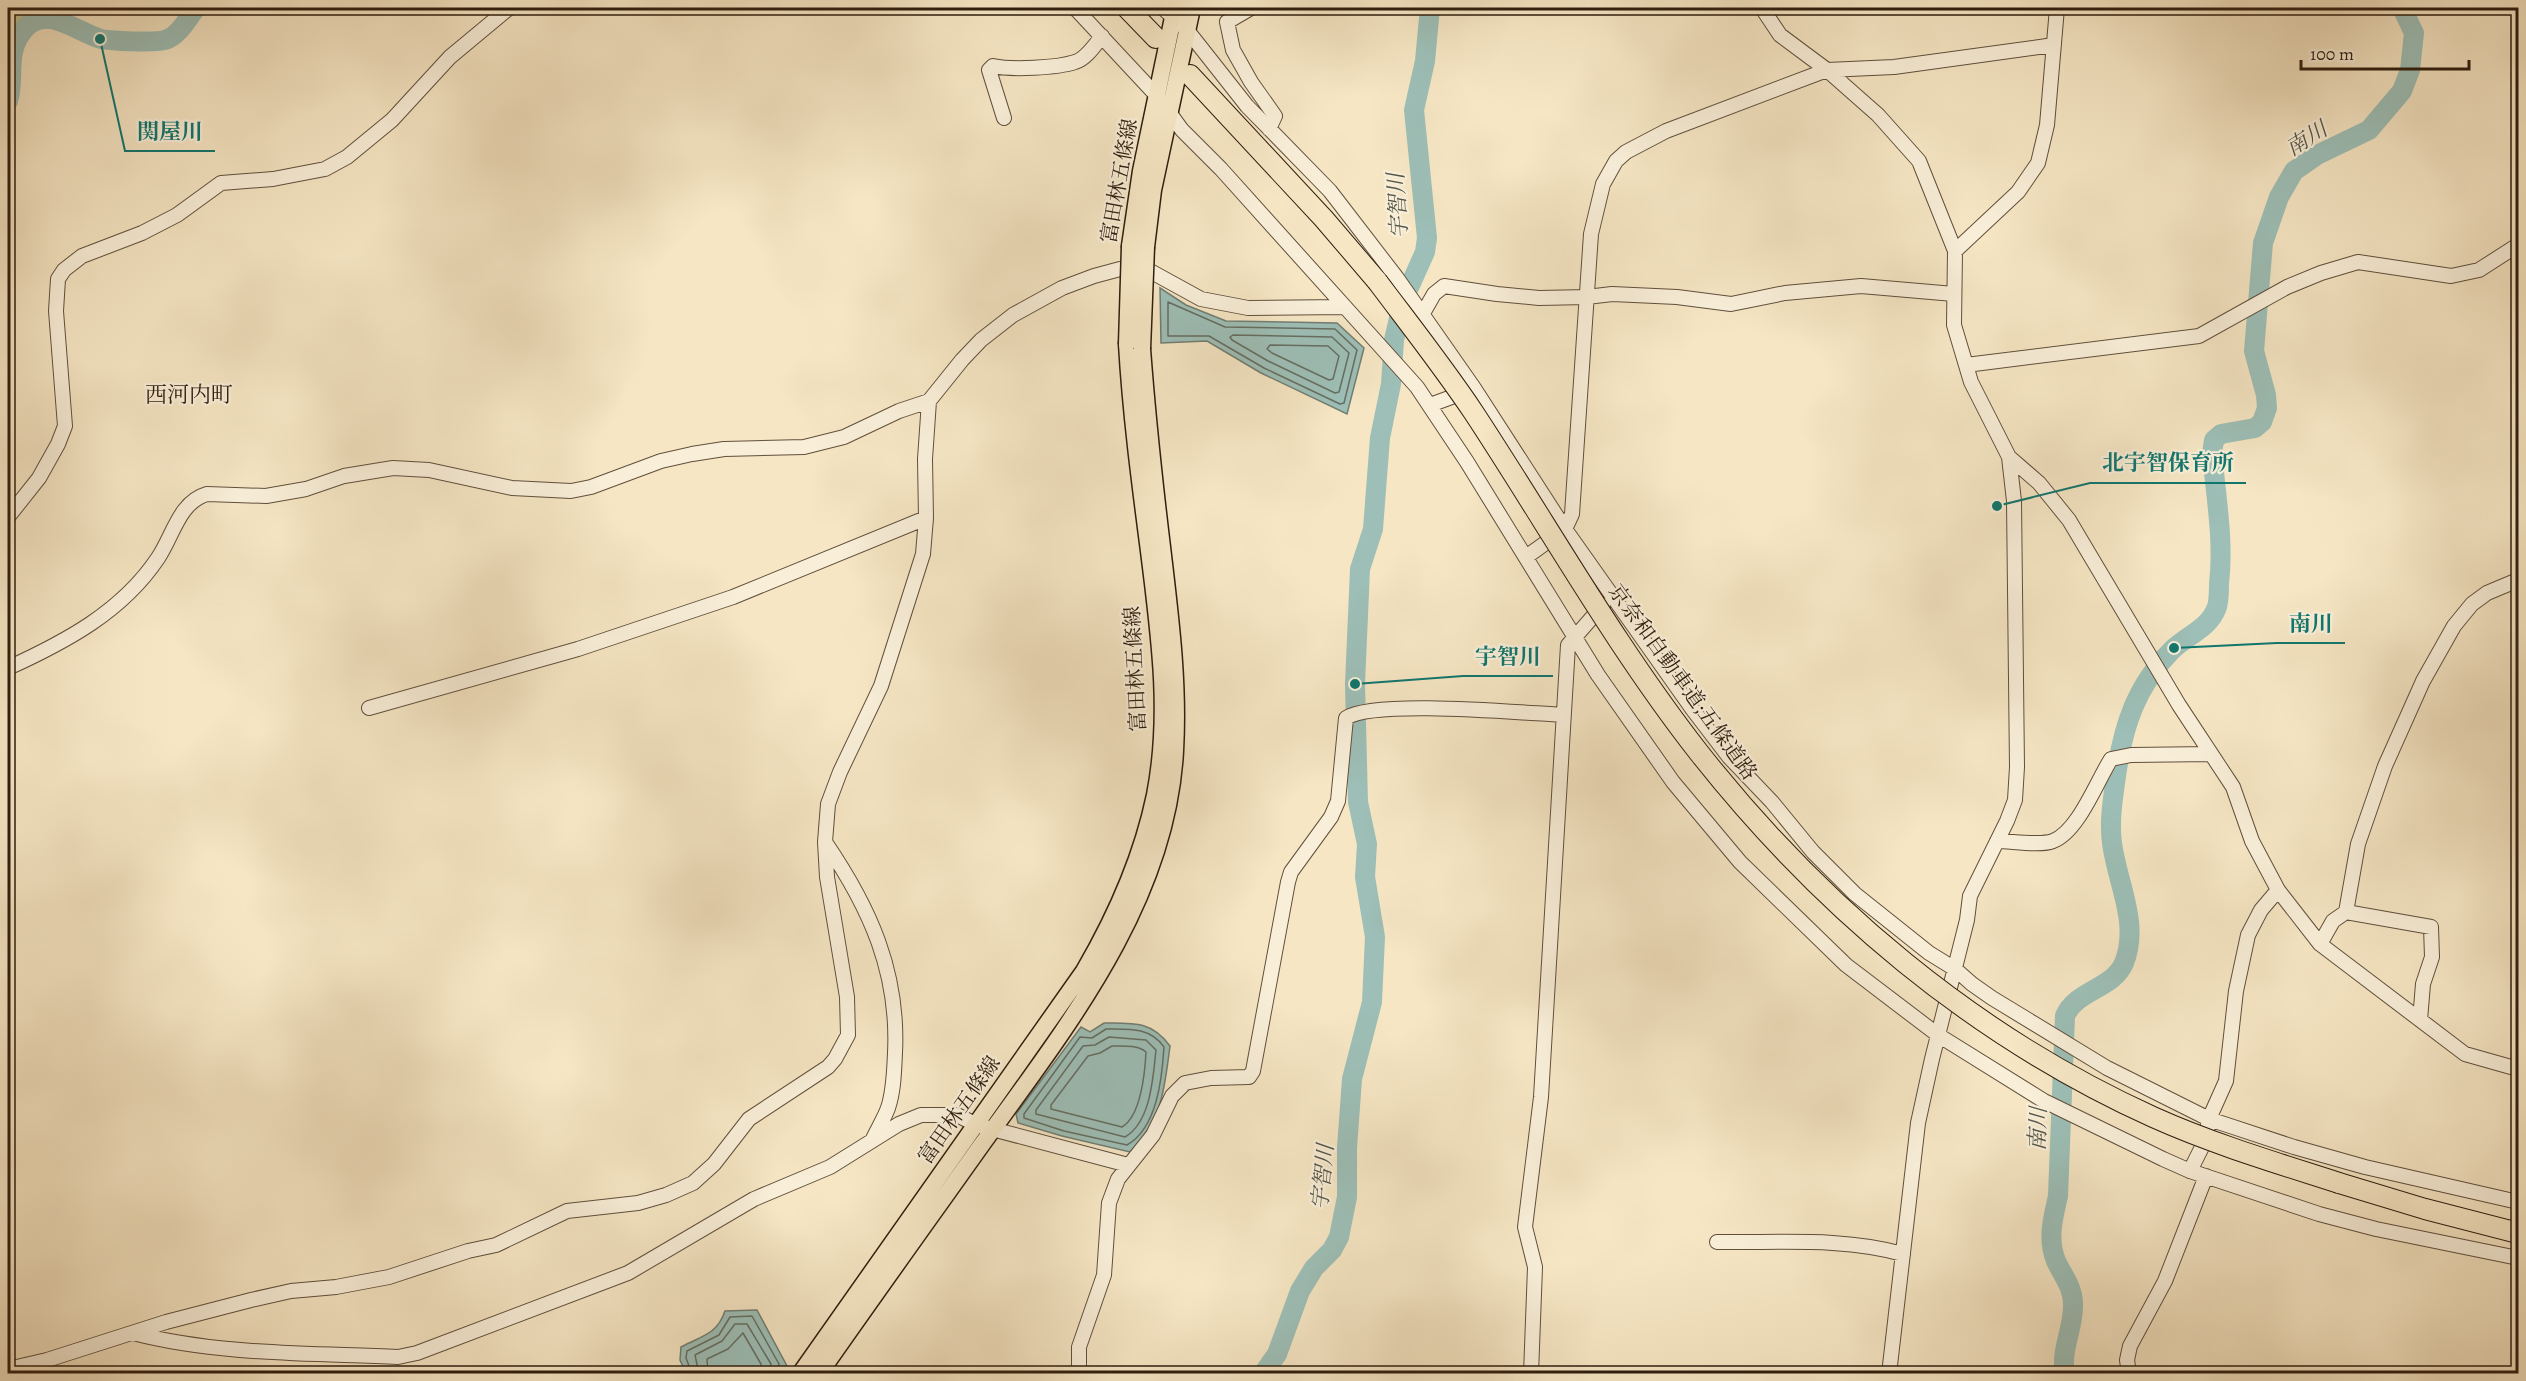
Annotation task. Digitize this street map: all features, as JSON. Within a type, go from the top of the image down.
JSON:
[{"type":"highway","points":[[1127,8],[1156,38]]},
{"type":"highway","name":"京奈和自動車道;五條道路","points":[[1190,75],[1324,219],[1377,282],[1472,411],[1642,674],[1699,753],[1807,877],[1862,928],[1974,1016],[2095,1089],[2155,1118],[2216,1142],[2339,1183],[2518,1221]]},
{"type":"highway","points":[[2339,1183],[2425,1209],[2518,1233]]},
{"type":"main road","name":"富田林五條線","points":[[1138,246],[1153,190],[1192,8]]},
{"type":"main road","name":"富田林五條線","points":[[819,1374],[985,1127],[1084,971],[1104,936],[1143,843],[1155,795],[1161,751],[1164,695],[1160,640],[1132,417],[1134,346],[1141,171],[1158,97],[1170,11]]},
{"type":"main road","name":"富田林五條線","points":[[800,1374],[985,1127]]},
{"type":"street","points":[[8,516],[39,478],[58,444],[64,426],[56,311],[58,279],[64,270],[82,256],[142,233],[177,214],[221,183],[273,179],[325,169],[347,157],[392,120],[450,57],[509,8]]},
{"type":"street","points":[[1075,8],[1158,97],[1182,130],[1221,169],[1417,387],[1526,557],[1598,675],[1651,751],[1717,837],[1774,897],[1846,965],[1938,1035],[2044,1101],[2190,1171],[2319,1214],[2388,1232],[2518,1258]]},
{"type":"street","points":[[1251,8],[1227,22],[1233,50],[1251,82],[1275,116],[1269,129]]},
{"type":"street","points":[[1762,8],[1779,35],[1827,70],[1878,115],[1919,161],[1955,251],[1954,325],[1971,382],[2009,457],[2014,501],[2017,767],[2015,800],[1970,896],[1967,920],[1918,1123],[1889,1374]]},
{"type":"street","points":[[1955,251],[2018,192],[2038,163],[2048,125],[2057,8]]},
{"type":"street","points":[[1170,11],[1247,106],[1330,191],[1397,278],[1474,388],[1565,528],[1693,710],[1729,757],[1772,802],[1813,852],[1856,894],[1929,953],[1955,969],[1992,998],[2081,1054],[2209,1119],[2365,1167],[2518,1202]]},
{"type":"street","points":[[1004,118],[989,70],[993,66],[1017,68],[1076,62],[1086,55],[1102,36]]},
{"type":"street","points":[[1526,557],[1565,528],[1572,514],[1591,234],[1603,184],[1616,161],[1626,152],[1666,131],[1827,70],[1894,67],[2054,45]]},
{"type":"street","points":[[1966,365],[2199,336],[2287,288],[2321,273],[2358,262],[2451,276],[2480,270],[2518,245]]},
{"type":"street","points":[[8,668],[37,655],[85,628],[114,608],[159,557],[172,529],[190,503],[198,496],[207,494],[266,496],[306,489],[344,476],[393,468],[429,470],[512,488],[572,491],[591,487],[661,461],[692,454],[724,449],[804,447],[834,440],[899,411],[929,401],[968,353],[1013,315],[1062,288],[1120,269],[1150,271],[1201,299],[1248,308],[1346,307]]},
{"type":"street","points":[[1422,315],[1434,294],[1444,286],[1518,296],[1587,297],[1612,294],[1677,297],[1731,304],[1785,293],[1861,286],[1954,294]]},
{"type":"street","points":[[1430,405],[1474,388]]},
{"type":"street","points":[[8,1369],[291,1291],[336,1287],[388,1277],[468,1251],[496,1245],[567,1211],[638,1203],[666,1196],[693,1183],[714,1164],[749,1119],[828,1067],[848,1035],[847,997],[827,877],[825,842],[828,804],[840,772],[887,670],[923,554],[929,401]]},
{"type":"street","points":[[2009,457],[2039,483],[2069,520],[2210,754],[2233,788],[2252,841],[2278,890],[2320,944],[2465,1054],[2518,1069]]},
{"type":"street","points":[[369,708],[578,649],[733,597],[926,518]]},
{"type":"street","points":[[2346,912],[2358,844],[2385,765],[2423,681],[2454,626],[2472,604],[2487,593],[2518,580]]},
{"type":"street","points":[[1531,1374],[1535,1267],[1525,1227],[1541,1098],[1568,645],[1613,595]]},
{"type":"street","points":[[1079,1374],[1079,1347],[1104,1275],[1109,1203],[1118,1179],[1153,1135],[1172,1096],[1185,1083],[1211,1078],[1249,1077],[1253,1071],[1288,882],[1292,872],[1331,817],[1338,801],[1346,718],[1365,711],[1395,709],[1563,714]]},
{"type":"street","points":[[1997,841],[2052,842],[2064,835],[2082,810],[2111,759],[2131,755],[2210,754]]},
{"type":"street","points":[[825,842],[866,907],[889,974],[895,1007],[894,1081],[888,1108],[872,1142]]},
{"type":"street","points":[[2190,1171],[2205,1141],[2209,1119],[2226,1081],[2236,991],[2248,935],[2261,910],[2278,890]]},
{"type":"street","points":[[2320,944],[2333,921],[2346,912],[2431,927],[2432,957],[2423,984],[2420,1020]]},
{"type":"street","points":[[133,1333],[226,1348],[398,1357],[417,1353],[628,1272],[754,1199],[830,1167],[899,1124],[921,1115],[957,1115],[985,1127],[1128,1165]]},
{"type":"street","points":[[2129,1374],[2127,1360],[2130,1346],[2165,1281],[2206,1176]]},
{"type":"street","points":[[1717,1242],[1849,1244],[1873,1246],[1903,1254]]},
{"type":"green space","points":[[8,8],[51,8],[16,27],[8,46]]},
{"type":"water","points":[[1160,288],[1186,305],[1226,321],[1337,323],[1364,348],[1347,414],[1261,373],[1207,341],[1161,343]]},
{"type":"water","points":[[1104,1023],[1142,1025],[1156,1032],[1170,1046],[1166,1076],[1156,1116],[1141,1140],[1130,1152],[1018,1123],[1016,1114],[1081,1027],[1090,1032]]},
{"type":"water","points":[[757,1310],[787,1366],[782,1373],[686,1373],[680,1360],[681,1347],[713,1330],[725,1311]]},
{"type":"waterway","points":[[8,101],[13,51],[20,35],[29,25],[38,20],[59,21],[101,39],[160,41],[175,35],[196,8]]},
{"type":"waterway","name":"宇智川","points":[[1263,1374],[1277,1354],[1300,1291],[1314,1268],[1332,1250],[1339,1237],[1347,1197],[1347,1148],[1352,1079],[1372,1002],[1375,937],[1365,877],[1367,844],[1358,802],[1355,684],[1360,569],[1373,529],[1380,438],[1391,384],[1394,340],[1403,301],[1425,252],[1427,238],[1414,110],[1425,61],[1430,8]]},
{"type":"waterway","name":"南川","points":[[2065,1374],[2064,1356],[2073,1313],[2073,1298],[2053,1253],[2051,1237],[2058,1196],[2065,1016],[2077,1000],[2112,979],[2119,972],[2128,948],[2129,918],[2112,843],[2111,826],[2123,740],[2133,708],[2149,678],[2172,650],[2209,621],[2217,607],[2221,552],[2212,453],[2214,440],[2221,434],[2255,428],[2262,422],[2267,408],[2266,395],[2254,351],[2263,243],[2279,197],[2294,171],[2317,155],[2369,130],[2402,91],[2410,70],[2414,33],[2402,8]]},
{"type":"place","name":"関屋川","points":[[100,39]]},
{"type":"place","name":"北宇智保育所","points":[[1997,506]]},
{"type":"place","name":"南川","points":[[2174,648]]},
{"type":"place","name":"宇智川","points":[[1355,684]]},
{"type":"district","name":"西河内町","points":[[189,394]]}]
